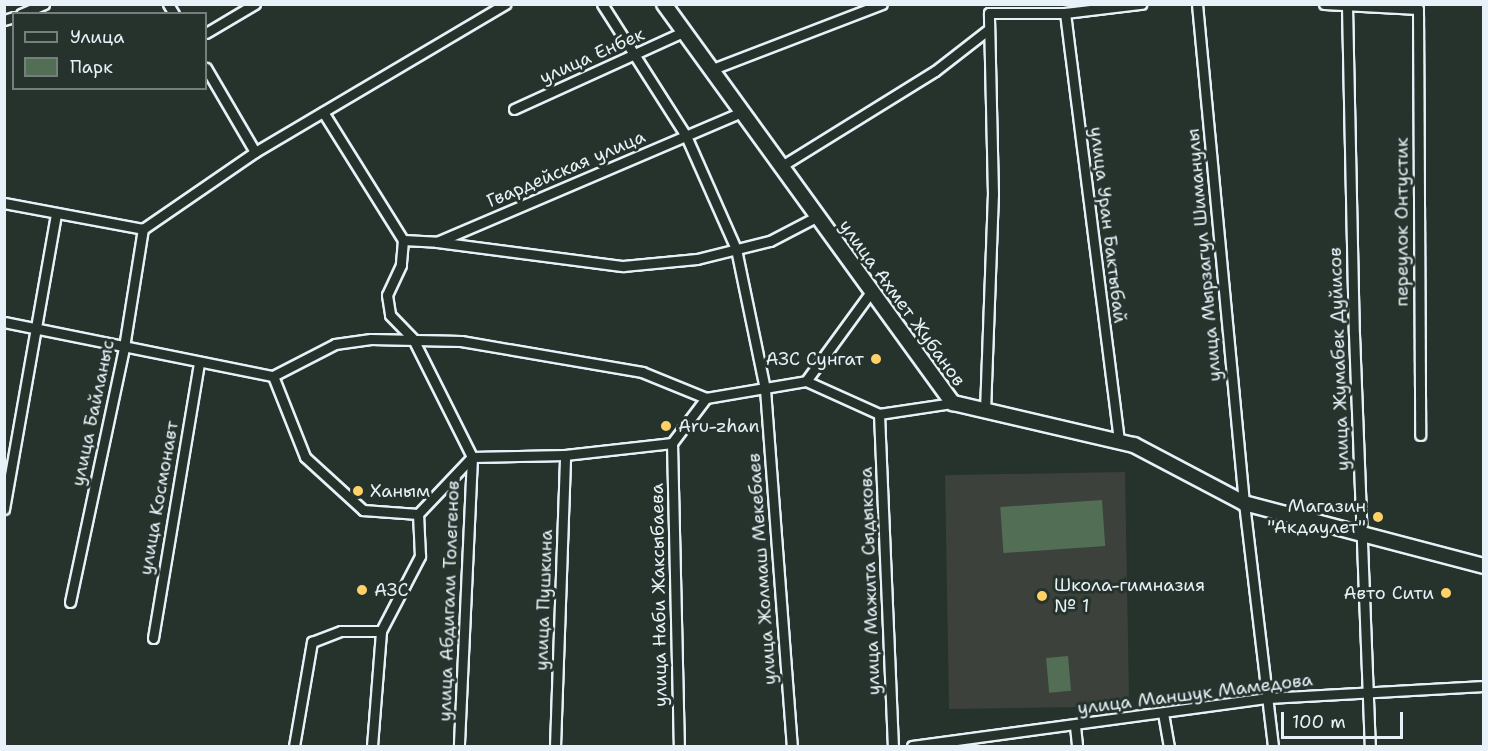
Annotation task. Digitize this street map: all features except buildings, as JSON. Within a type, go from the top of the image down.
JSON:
[{"type":"main road","name":"улица Ахмет Жубанов","points":[[664,4],[740,113],[953,403],[1134,445],[1244,503],[1484,566]]},
{"type":"street","points":[[26,12],[44,4]]},
{"type":"street","points":[[207,32],[255,4]]},
{"type":"street","points":[[4,202],[143,230],[255,152],[505,4]]},
{"type":"street","name":"улица Жолмаш Мекебаев","points":[[602,4],[686,136],[736,249],[765,389],[792,747]]},
{"type":"street","points":[[710,70],[882,4]]},
{"type":"street","points":[[983,4],[989,13],[993,194],[985,411]]},
{"type":"street","points":[[989,13],[1065,13],[1141,4]]},
{"type":"street","name":"улица Мырзагул Шиманулы","points":[[1197,4],[1244,503],[1273,747]]},
{"type":"street","points":[[1324,4],[1347,6]]},
{"type":"street","name":"переулок Онтустик","points":[[1347,6],[1418,9],[1420,435]]},
{"type":"street","name":"улица Жумабек Дуйисов","points":[[1347,6],[1370,747]]},
{"type":"street","name":"улица Уран Бактыбай","points":[[1065,13],[1119,442]]},
{"type":"street","points":[[780,167],[935,71],[989,28]]},
{"type":"street","name":"улица Енбек","points":[[514,109],[683,32]]},
{"type":"street","points":[[207,70],[255,152]]},
{"type":"street","points":[[323,112],[403,240],[401,265],[387,295],[390,315],[413,339],[472,456]]},
{"type":"street","name":"Гвардейская улица","points":[[403,240],[437,242],[740,113]]},
{"type":"street","points":[[4,508],[34,328],[56,214]]},
{"type":"street","points":[[437,242],[623,266],[697,259],[770,241],[816,217]]},
{"type":"street","name":"улица Байланыс","points":[[70,602],[124,347],[143,230]]},
{"type":"street","points":[[806,381],[871,292]]},
{"type":"street","points":[[4,322],[198,364],[273,376],[335,344],[371,339],[413,339],[461,341],[642,372],[706,398],[806,381],[879,414],[953,403]]},
{"type":"street","name":"улица Космонавт","points":[[153,638],[198,364]]},
{"type":"street","points":[[273,376],[305,457],[363,510],[418,514]]},
{"type":"street","points":[[372,747],[381,631],[420,556],[418,514],[472,456],[565,455],[672,443],[706,398]]},
{"type":"street","name":"улица Мажита Сыдыкова","points":[[879,414],[893,747]]},
{"type":"street","name":"улица Наби Жаксыбаева","points":[[672,443],[679,747]]},
{"type":"street","name":"улица Пушкина","points":[[555,747],[565,455]]},
{"type":"street","name":"улица Абдигали Толегенов","points":[[459,747],[472,456]]},
{"type":"street","points":[[294,747],[312,642],[341,631],[381,631]]},
{"type":"street","name":"улица Маншук Мамедова","points":[[912,747],[969,743],[1268,698],[1484,686]]},
{"type":"street","points":[[1163,713],[1169,747]]},
{"type":"street","points":[[1075,726],[1077,747]]},
{"type":"shaded area","name":"Школа-гимназия № 1","points":[[1125,472],[1129,706],[949,709],[945,475]]},
{"type":"green space","points":[[1102,500],[1105,546],[1003,553],[1000,507]]},
{"type":"green space","points":[[1068,656],[1071,691],[1049,693],[1046,658]]},
{"type":"place","name":"АЗС Сунгат","points":[[876,359]]},
{"type":"place","name":"Aru-zhan","points":[[666,426]]},
{"type":"place","name":"Ханым","points":[[358,491]]},
{"type":"place","name":"Магазин \"Акдаулет\"","points":[[1378,517]]},
{"type":"place","name":"АЗС","points":[[362,590]]},
{"type":"place","name":"Авто Сити","points":[[1446,593]]},
{"type":"place","name":"Школа-гимназия № 1","points":[[1042,596]]}]
